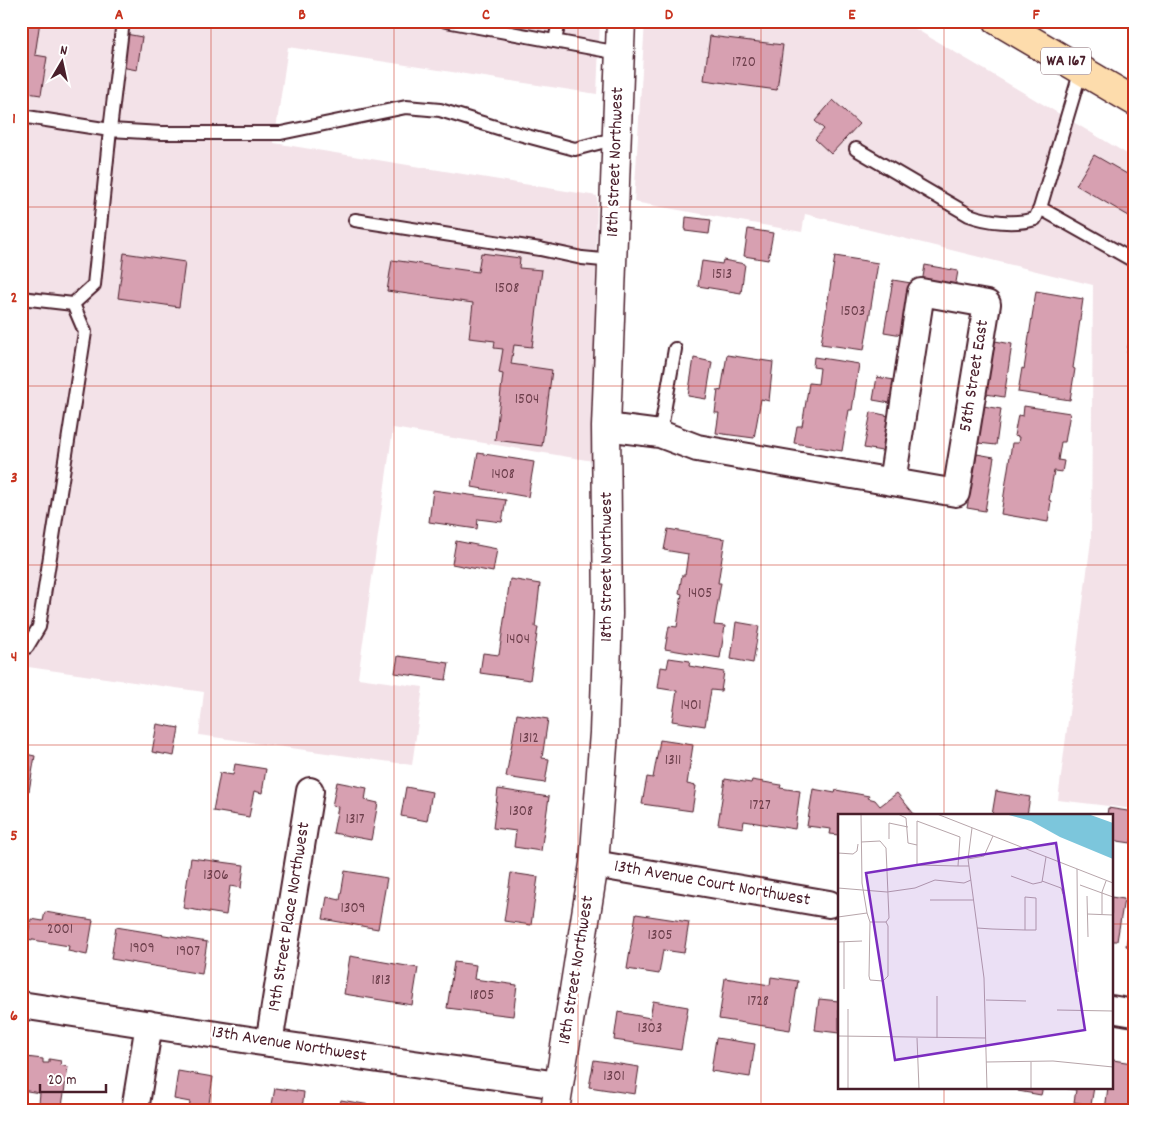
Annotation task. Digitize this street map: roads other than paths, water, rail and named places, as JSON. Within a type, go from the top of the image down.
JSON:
[{"type":"main road","name":"WA 167","points":[[998,21],[1134,101]]},
{"type":"street","name":"18th Street Northwest","points":[[556,1097],[594,864],[604,733],[608,614],[606,427],[621,21]]},
{"type":"street","name":"58th Street East","points":[[606,427],[660,434],[697,448],[892,482],[956,493],[987,304],[921,292],[892,482]]},
{"type":"street","name":"19th Street Place Northwest","points":[[269,1043],[310,791]]},
{"type":"street","name":"13th Avenue Court Northwest","points":[[594,864],[829,904]]},
{"type":"street","name":"13th Avenue Northwest","points":[[21,1005],[269,1043],[556,1097]]},
{"type":"street","points":[[1112,1009],[1134,1013]]},
{"type":"street","points":[[135,1110],[149,1024]]},
{"type":"lane","points":[[21,298],[72,304],[94,285],[123,21]]},
{"type":"lane","points":[[446,21],[619,53]]},
{"type":"lane","points":[[555,42],[559,21]]},
{"type":"lane","points":[[856,149],[969,215],[984,220],[1025,222],[1035,219],[1082,70]]},
{"type":"lane","points":[[21,116],[110,130],[281,133],[406,107],[440,110],[575,149],[617,138]]},
{"type":"lane","points":[[1040,208],[1134,261]]},
{"type":"lane","points":[[355,220],[540,248],[582,258],[613,261]]},
{"type":"lane","points":[[21,648],[27,647],[39,627],[85,332],[72,304]]},
{"type":"lane","points":[[660,434],[675,350]]}]
